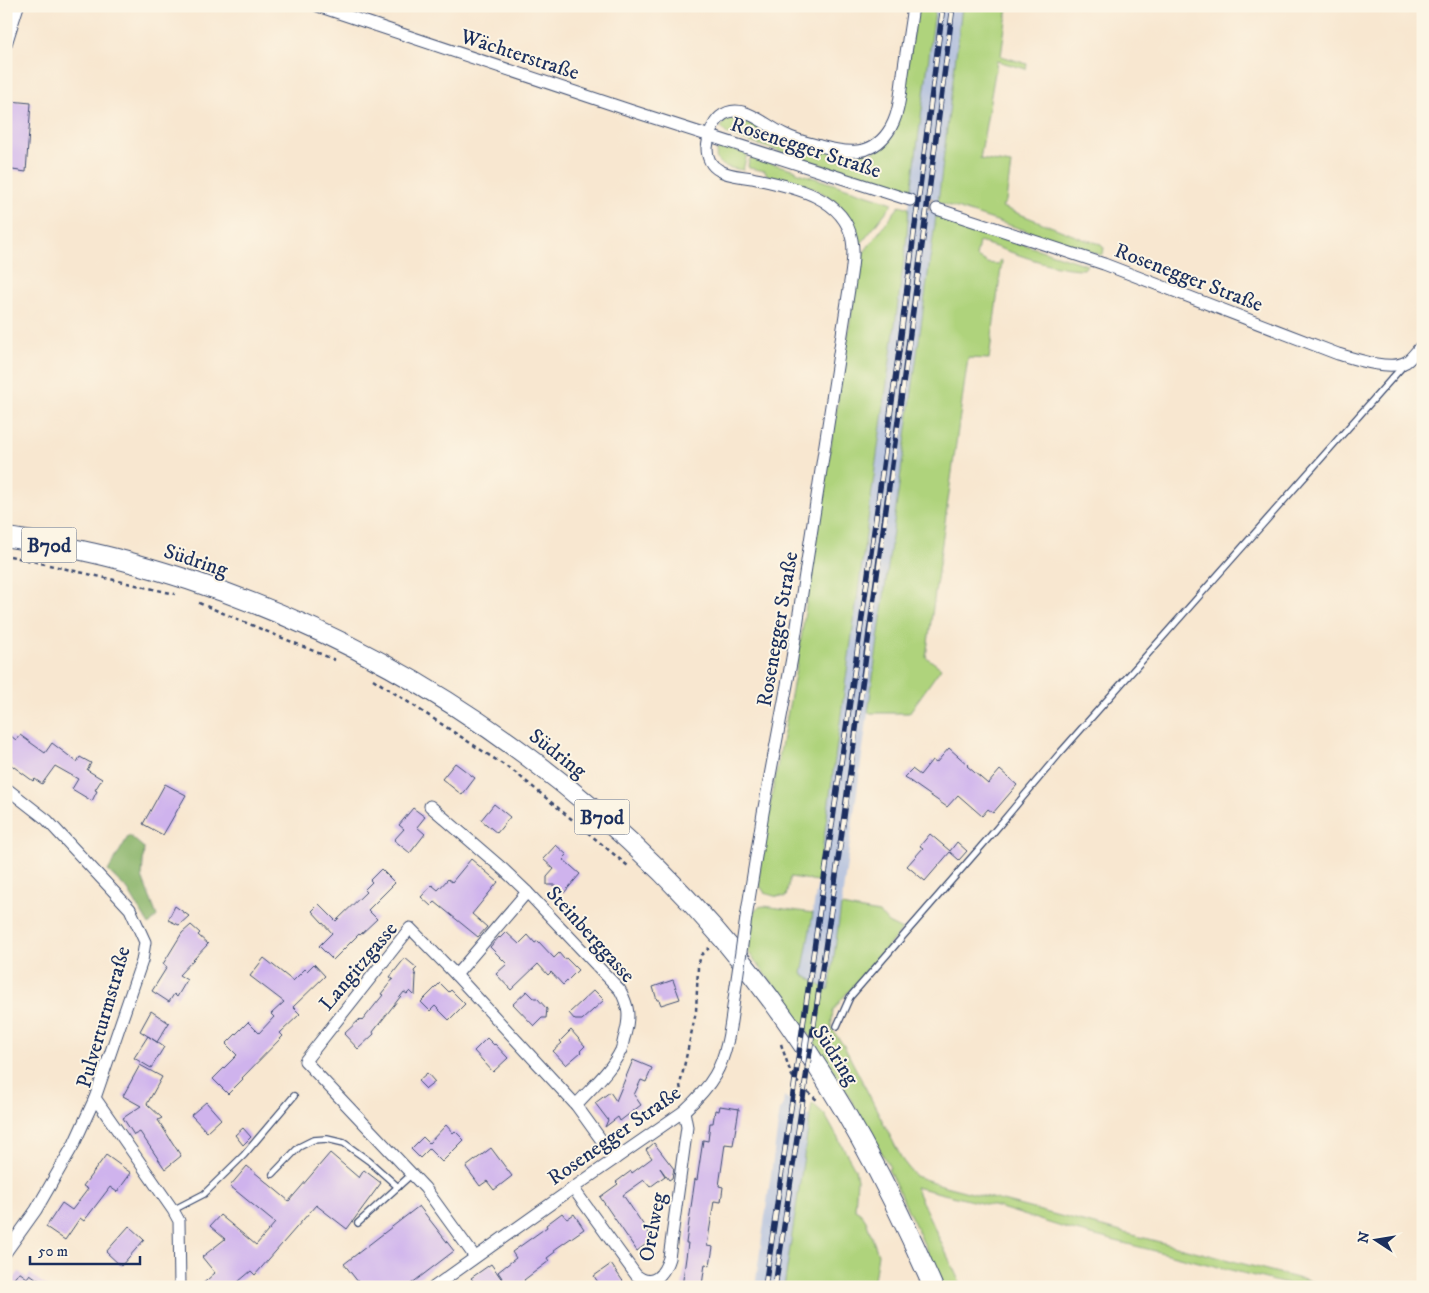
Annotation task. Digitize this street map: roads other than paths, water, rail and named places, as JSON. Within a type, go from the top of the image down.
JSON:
[{"type":"main road","name":"Südring","points":[[6,537],[92,552],[189,580],[253,603],[318,631],[437,695],[489,729],[563,784],[624,837],[680,893],[730,948],[788,1023],[848,1115],[921,1259],[932,1287]]},
{"type":"street","points":[[6,44],[18,6]]},
{"type":"street","name":"Wächterstraße","points":[[318,6],[710,136]]},
{"type":"street","points":[[710,136],[717,120],[722,115],[735,110],[752,115],[790,137],[814,145],[848,152],[865,150],[873,146],[890,130],[897,111],[913,6]]},
{"type":"street","name":"Rosenegger Straße","points":[[434,1287],[684,1111],[708,1087],[721,1062],[727,1042],[763,813],[792,658],[848,298],[853,249],[852,239],[845,221],[825,202],[790,187],[725,173],[714,166],[707,154],[710,136],[910,200]]},
{"type":"street","name":"Rosenegger Straße","points":[[937,209],[1104,264],[1338,354],[1373,364],[1391,365],[1406,362]]},
{"type":"street","points":[[1406,362],[1423,344]]},
{"type":"street","name":"Pulverturmstraße","points":[[6,788],[47,820],[130,909],[145,942],[142,961],[95,1098],[179,1221],[180,1287]]},
{"type":"street","name":"Steinberggasse","points":[[430,806],[528,892],[620,990],[626,1000],[628,1024],[621,1049],[608,1070],[576,1105]]},
{"type":"street","name":"Steinberggasse","points":[[456,975],[528,892]]},
{"type":"street","name":"Langitzgasse","points":[[475,1257],[425,1188],[305,1061],[410,928],[576,1105],[615,1158]]},
{"type":"street","points":[[6,1252],[36,1210],[74,1144],[95,1098]]},
{"type":"street","name":"Orelweg","points":[[573,1188],[636,1275],[648,1280],[658,1278],[665,1269],[669,1258],[687,1128],[684,1111]]},
{"type":"lane","points":[[837,1026],[850,997],[1060,753],[1406,362]]},
{"type":"lane","points":[[173,1210],[204,1194],[244,1155],[294,1096]]},
{"type":"lane","points":[[273,1174],[299,1147],[313,1140],[328,1139],[344,1143],[369,1161],[398,1187]]},
{"type":"lane","points":[[358,1223],[412,1174]]},
{"type":"tunnel","points":[[910,200],[937,209]]},
{"type":"railway","points":[[765,1287],[861,625],[899,351],[943,6]]},
{"type":"railway","points":[[775,1287],[836,875],[911,332],[953,6]]}]
